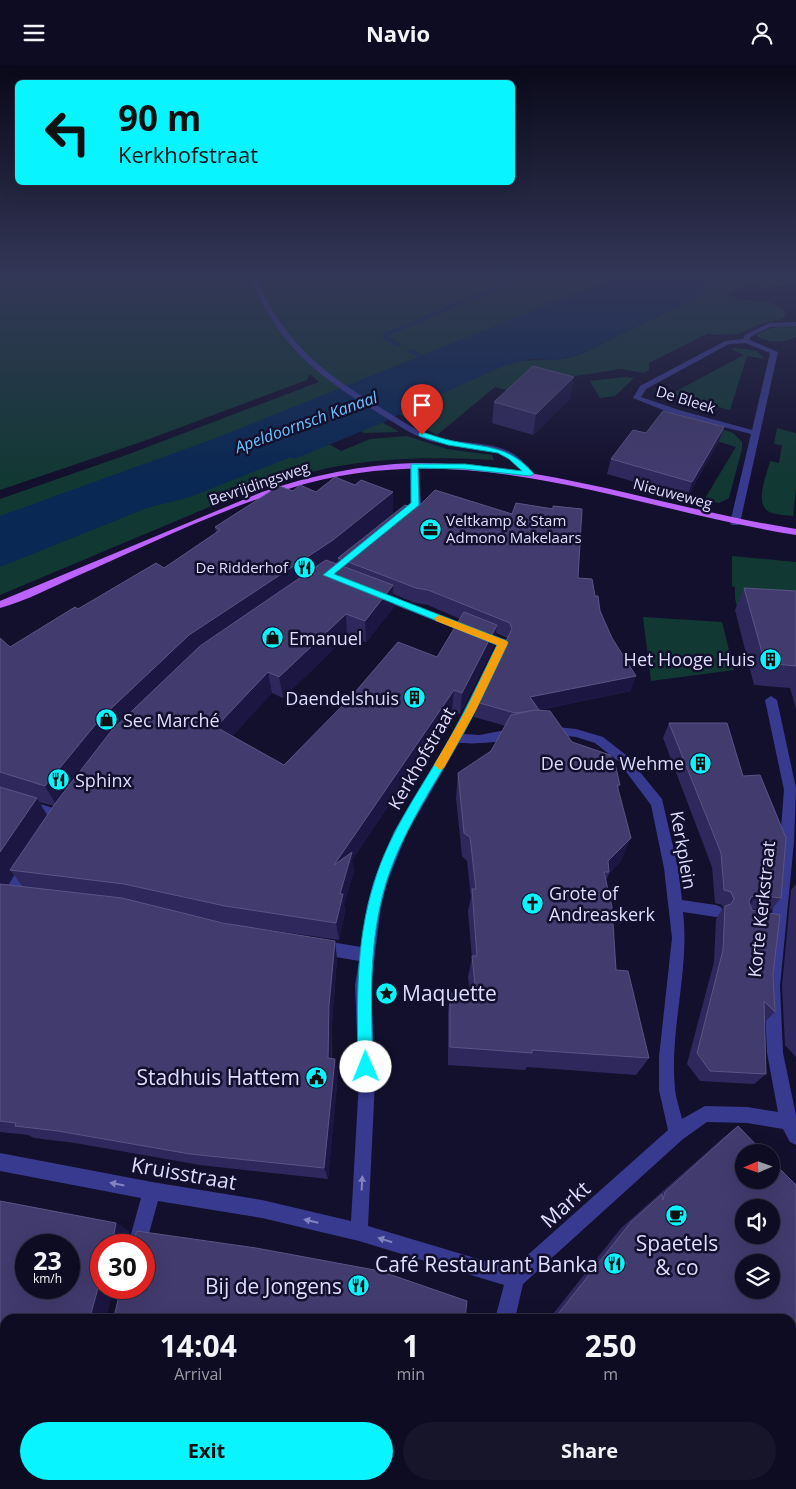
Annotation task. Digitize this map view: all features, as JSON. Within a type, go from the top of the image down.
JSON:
[{"type":"main road","name":"Bevrijdingsweg","points":[[0,605],[232,506],[273,490],[329,475],[376,468],[465,466],[544,476]]},
{"type":"main road","name":"Nieuweweg","points":[[544,476],[735,523],[796,533]]},
{"type":"street","points":[[291,343],[308,361],[330,379],[399,423],[440,441],[500,451],[512,457],[530,474]]},
{"type":"street","name":"De Bleek","points":[[731,343],[721,345],[643,388],[637,398],[676,412],[755,433]]},
{"type":"street","points":[[735,523],[774,352],[752,343]]},
{"type":"street","points":[[393,523],[416,504],[414,466]]},
{"type":"street","name":"Kerkhofstraat","points":[[359,1232],[367,1081],[363,985],[366,955],[380,883],[396,840],[456,738],[503,643],[364,589]]},
{"type":"street","name":"Korte Kerkstraat","points":[[770,700],[790,790],[792,819],[772,986],[775,1043],[794,1127]]},
{"type":"street","name":"Kerkplein","points":[[456,738],[480,740],[530,730],[576,733],[599,740],[622,758],[657,803],[671,868],[679,938],[667,1057],[667,1090],[677,1133]]},
{"type":"street","points":[[0,797],[62,816]]},
{"type":"street","points":[[0,910],[35,855]]},
{"type":"street","points":[[8,895],[28,897]]},
{"type":"street","points":[[675,905],[716,911]]},
{"type":"street","points":[[763,918],[779,921]]},
{"type":"street","points":[[308,946],[366,955]]},
{"type":"street","name":"Markt","points":[[515,1279],[677,1133],[706,1114],[747,1115],[794,1127]]},
{"type":"street","name":"Kruisstraat","points":[[0,1161],[152,1191],[262,1209],[359,1232]]},
{"type":"street","points":[[140,1234],[152,1191]]},
{"type":"street","points":[[359,1232],[515,1279],[505,1314]]},
{"type":"green space","points":[[0,343],[569,343],[520,361],[563,359],[579,355],[602,343],[688,343],[649,363],[649,370],[644,373],[621,369],[569,377],[518,393],[495,387],[437,435],[399,414],[382,422],[399,432],[364,433],[361,431],[329,444],[341,451],[370,439],[407,436],[447,449],[492,455],[494,460],[432,458],[390,460],[349,464],[307,473],[265,486],[184,517],[0,595],[0,499],[129,454],[319,382],[310,374],[307,380],[144,441],[0,490]]},
{"type":"green space","points":[[731,349],[757,351],[765,359],[747,356],[730,410],[675,396],[670,403],[656,396],[654,391],[657,388],[671,394],[744,355]]},
{"type":"green space","points":[[624,377],[634,378],[615,396],[600,398],[590,381]]},
{"type":"green space","points":[[718,428],[733,433],[742,442],[742,449],[729,498],[719,503],[704,500],[736,447],[710,439]]},
{"type":"green space","points":[[777,428],[796,433],[796,488],[793,516],[772,513],[766,510],[763,504],[762,490],[770,461],[779,463],[782,445],[774,444]]},
{"type":"green space","points":[[732,556],[796,562],[796,628],[741,625],[735,598],[735,587],[732,586]]},
{"type":"green space","points":[[643,617],[722,622],[734,670],[651,681]]},
{"type":"water","name":"Apeldoornsch Kanaal","points":[[451,343],[602,343],[579,355],[553,360],[529,359],[504,366],[423,402],[382,423],[294,459],[291,457],[190,497],[147,508],[0,567],[0,516],[216,438]]},
{"type":"building","points":[[533,366],[574,377],[536,414],[494,402]]},
{"type":"building","points":[[663,411],[724,427],[692,482],[611,459],[633,430],[646,433]]},
{"type":"building","points":[[335,477],[355,485],[361,480],[393,492],[333,540],[189,635],[100,719],[45,786],[0,772],[0,638],[10,647],[75,607],[78,609],[156,563],[164,568],[220,530],[215,527],[279,486],[293,491],[300,485],[316,492]]},
{"type":"building","points":[[435,490],[512,514],[516,503],[553,509],[553,506],[582,509],[578,578],[592,579],[595,596],[598,596],[600,611],[612,638],[636,676],[530,697],[539,710],[515,713],[476,702],[512,629],[510,623],[428,590],[416,588],[338,558],[405,505],[416,509]]},
{"type":"building","points":[[326,560],[393,585],[365,621],[346,614],[279,677],[268,672],[216,727],[284,765],[350,698],[398,642],[437,657],[464,612],[497,625],[462,693],[454,690],[334,865],[352,852],[340,894],[343,894],[336,923],[225,906],[124,884],[10,870],[57,801],[112,730],[200,646]]},
{"type":"building","points":[[744,588],[796,591],[796,666],[765,663]]},
{"type":"building","name":"Grote of Andreaskerk","points":[[535,710],[550,711],[572,742],[610,755],[615,764],[620,785],[617,785],[631,838],[608,861],[609,872],[604,872],[612,907],[616,970],[628,971],[649,1058],[532,1050],[532,1053],[450,1047],[450,993],[476,994],[472,956],[477,956],[472,889],[476,889],[470,837],[464,833],[458,773],[491,751],[511,715]]},
{"type":"building","points":[[669,723],[727,723],[743,776],[760,775],[786,838],[781,898],[757,895],[751,897],[749,902],[752,910],[780,915],[773,974],[775,1012],[764,1001],[766,1074],[710,1071],[697,1053],[723,950],[725,906],[731,904],[734,899],[731,892],[724,890],[721,853]]},
{"type":"building","points":[[0,787],[37,798],[0,852]]},
{"type":"building","points":[[0,884],[122,898],[223,923],[335,941],[329,1005],[328,1058],[335,1059],[324,1168],[190,1154],[58,1131],[15,1126],[16,1123],[0,1121]]},
{"type":"building","points":[[738,1126],[755,1144],[735,1144],[735,1189],[780,1189],[780,1169],[796,1185],[796,1314],[558,1314],[631,1222],[662,1194],[663,1200],[665,1192]]},
{"type":"building","points":[[0,1201],[116,1223],[114,1234],[90,1234],[90,1299],[95,1299],[91,1314],[0,1314]]},
{"type":"building","points":[[137,1231],[256,1248],[380,1271],[467,1301],[466,1314],[115,1314],[118,1299],[155,1299],[155,1234],[136,1234]]},
{"type":"waterway","points":[[410,351],[434,362]]},
{"type":"slow traffic","points":[[439,618],[503,643],[471,710],[440,765]]},
{"type":"place","name":"Veltkamp & Stam Admono Makelaars","points":[[430,529]]},
{"type":"place","name":"De Ridderhof","points":[[304,567]]},
{"type":"place","name":"Emanuel","points":[[273,638]]},
{"type":"place","name":"Het Hooge Huis","points":[[771,659]]},
{"type":"place","name":"Daendelshuis","points":[[415,698]]},
{"type":"place","name":"Sec Marché","points":[[107,720]]},
{"type":"place","name":"De Oude Wehme","points":[[700,763]]},
{"type":"place","name":"Sphinx","points":[[59,780]]},
{"type":"place","name":"Grote of Andreaskerk","points":[[533,903]]},
{"type":"place","name":"Maquette","points":[[386,993]]},
{"type":"place","name":"Stadhuis Hattem","points":[[316,1077]]},
{"type":"place","name":"Spaetels & co","points":[[677,1216]]},
{"type":"place","name":"Café Restaurant Banka","points":[[614,1264]]},
{"type":"place","name":"Bij de Jongens","points":[[358,1286]]},
{"type":"route","points":[[366,1067],[363,985],[370,930],[380,883],[396,840],[416,803],[456,738],[503,643],[327,575],[416,504],[414,466],[465,466],[530,474],[512,457],[500,451],[448,443],[422,435]]}]
